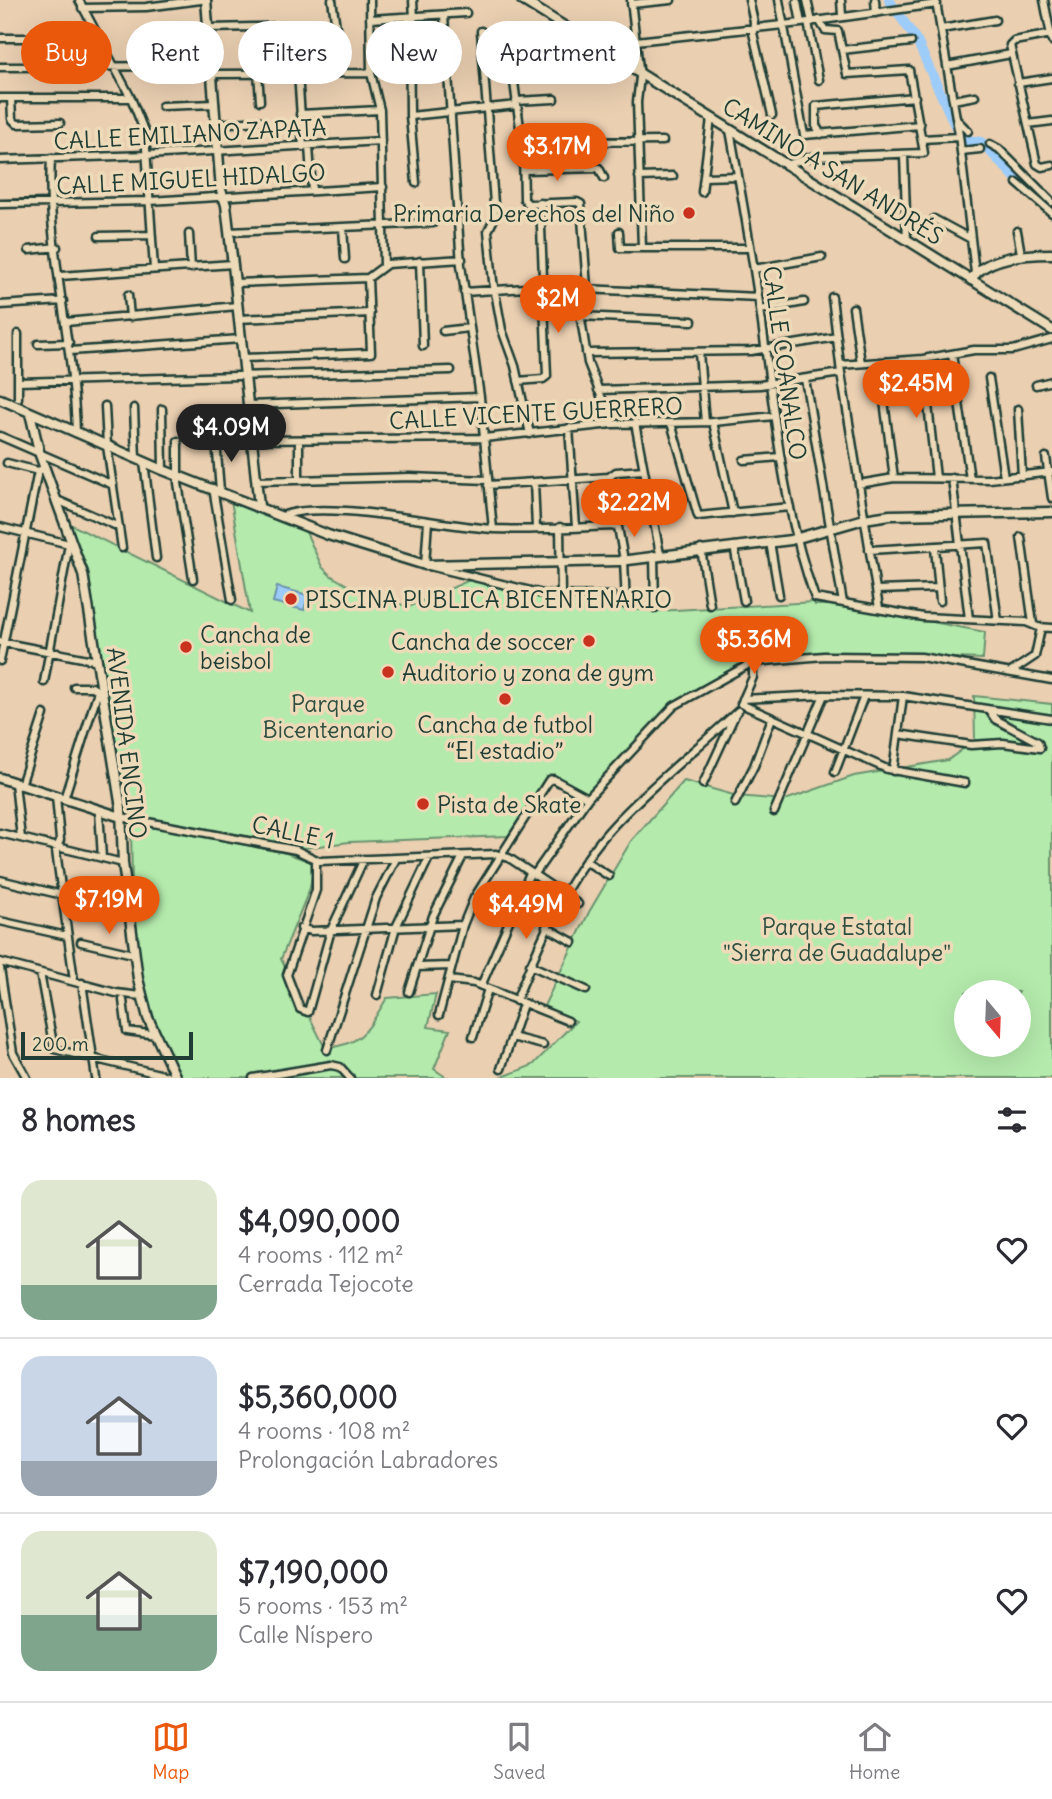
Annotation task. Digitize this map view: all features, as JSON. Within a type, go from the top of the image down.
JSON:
[{"type":"street","points":[[79,0],[89,21]]},
{"type":"street","points":[[82,8],[146,7],[204,0],[208,21]]},
{"type":"street","points":[[332,0],[335,21]]},
{"type":"street","points":[[370,0],[370,19],[467,13]]},
{"type":"street","points":[[412,0],[410,116],[416,183]]},
{"type":"street","name":"CAMINO A SAN ANDRÉS","points":[[522,0],[556,21]]},
{"type":"street","points":[[633,21],[631,2],[671,0]]},
{"type":"street","points":[[749,0],[772,115]]},
{"type":"street","points":[[779,0],[802,131],[806,136],[920,125]]},
{"type":"street","points":[[807,0],[819,80]]},
{"type":"street","points":[[841,0],[842,16]]},
{"type":"street","points":[[874,0],[876,13]]},
{"type":"street","points":[[1045,0],[1051,36],[1011,42],[1011,54],[1039,167],[1052,165]]},
{"type":"street","points":[[786,165],[811,157],[923,154],[909,70],[847,74],[838,31],[825,30],[810,22],[797,2]]},
{"type":"street","points":[[640,41],[891,12],[936,2],[959,136],[973,277],[1021,254],[1052,254]]},
{"type":"street","points":[[444,15],[464,292],[480,397],[493,529]]},
{"type":"street","points":[[941,30],[995,20]]},
{"type":"street","points":[[0,38],[21,38]]},
{"type":"street","points":[[842,50],[911,42]]},
{"type":"street","points":[[947,66],[1011,54]]},
{"type":"street","points":[[112,63],[144,127],[154,270]]},
{"type":"street","points":[[0,67],[126,67]]},
{"type":"street","name":"CAMINO A SAN ANDRÉS","points":[[640,73],[907,241],[973,277],[1052,330]]},
{"type":"street","points":[[1018,83],[1052,78]]},
{"type":"street","points":[[214,84],[223,197],[233,264],[259,506]]},
{"type":"street","points":[[259,84],[260,101]]},
{"type":"street","points":[[299,84],[300,114],[312,191]]},
{"type":"street","points":[[374,84],[380,110],[384,265]]},
{"type":"street","points":[[484,84],[495,217],[488,231],[494,290],[504,340],[518,382],[530,434]]},
{"type":"street","points":[[514,84],[521,132],[524,201],[540,204],[581,204],[587,288]]},
{"type":"street","points":[[640,84],[637,141],[642,247]]},
{"type":"street","points":[[953,100],[975,96]]},
{"type":"street","points":[[821,134],[816,126],[816,106],[915,97]]},
{"type":"street","points":[[0,98],[131,98]]},
{"type":"street","points":[[11,98],[15,123],[60,123]]},
{"type":"street","points":[[410,116],[554,99]]},
{"type":"street","points":[[162,106],[215,104]]},
{"type":"street","points":[[300,114],[380,110]]},
{"type":"street","points":[[702,192],[711,118]]},
{"type":"street","points":[[956,120],[968,131]]},
{"type":"street","points":[[216,124],[261,121]]},
{"type":"street","points":[[1028,124],[1052,121]]},
{"type":"street","name":"CALLE COANALCO","points":[[730,130],[790,507],[816,599],[843,603]]},
{"type":"street","points":[[521,132],[557,131]]},
{"type":"street","points":[[922,139],[959,136]]},
{"type":"street","name":"CALLE EMILIANO ZAPATA","points":[[0,160],[147,155],[381,141]]},
{"type":"street","points":[[563,142],[663,141]]},
{"type":"street","points":[[990,144],[999,149],[1049,204]]},
{"type":"street","points":[[961,151],[980,149]]},
{"type":"street","points":[[904,156],[907,241]]},
{"type":"street","points":[[51,158],[52,203],[75,381],[76,433]]},
{"type":"street","points":[[524,170],[599,168],[604,178]]},
{"type":"street","points":[[639,177],[673,176]]},
{"type":"street","points":[[704,177],[738,176]]},
{"type":"street","points":[[1017,183],[1049,204]]},
{"type":"street","name":"CALLE MIGUEL HIDALGO","points":[[0,204],[149,201],[383,187]]},
{"type":"street","points":[[518,382],[547,376],[541,287],[540,204]]},
{"type":"street","points":[[934,219],[971,239]]},
{"type":"street","points":[[229,232],[433,223]]},
{"type":"street","points":[[343,227],[345,259]]},
{"type":"street","points":[[1017,231],[1021,254]]},
{"type":"street","points":[[619,232],[620,248],[750,248]]},
{"type":"street","points":[[189,234],[191,268]]},
{"type":"street","points":[[99,236],[151,235]]},
{"type":"street","points":[[29,250],[57,247]]},
{"type":"street","points":[[754,269],[821,257]]},
{"type":"street","points":[[235,283],[368,278],[384,265],[462,258]]},
{"type":"street","points":[[420,261],[424,346]]},
{"type":"street","points":[[60,276],[233,264]]},
{"type":"street","points":[[243,358],[371,353],[368,278]]},
{"type":"street","points":[[464,292],[541,287],[758,297]]},
{"type":"street","points":[[576,288],[586,353],[612,424]]},
{"type":"street","points":[[128,295],[130,317]]},
{"type":"street","points":[[832,297],[840,369],[879,608]]},
{"type":"street","points":[[0,305],[63,301]]},
{"type":"street","points":[[760,310],[804,302]]},
{"type":"street","points":[[66,322],[237,306]]},
{"type":"street","points":[[853,308],[860,363]]},
{"type":"street","points":[[239,319],[370,313]]},
{"type":"street","points":[[579,316],[692,321]]},
{"type":"street","points":[[443,331],[469,328]]},
{"type":"street","points":[[18,334],[18,398]]},
{"type":"street","points":[[586,353],[699,353],[765,348],[836,337]]},
{"type":"street","points":[[70,351],[241,339]]},
{"type":"street","points":[[598,390],[702,388],[805,379],[860,363],[1013,350],[1052,339]]},
{"type":"street","points":[[38,344],[69,342]]},
{"type":"street","points":[[699,353],[705,422]]},
{"type":"street","points":[[952,354],[970,479]]},
{"type":"street","points":[[923,359],[936,478]]},
{"type":"street","points":[[879,362],[894,478]]},
{"type":"street","points":[[18,382],[451,370]]},
{"type":"street","points":[[989,378],[1004,477]]},
{"type":"street","points":[[805,379],[843,603],[923,617],[998,621],[1052,628]]},
{"type":"street","points":[[1037,385],[1052,381]]},
{"type":"street","points":[[248,405],[480,397]]},
{"type":"street","points":[[0,399],[163,470],[353,545],[517,589],[561,595],[612,596]]},
{"type":"street","points":[[105,406],[107,446],[122,548]]},
{"type":"street","points":[[134,408],[156,558]]},
{"type":"street","points":[[1018,409],[1022,475]]},
{"type":"street","points":[[162,410],[163,470]]},
{"type":"street","name":"AVENIDA ENCINO","points":[[30,414],[42,469],[57,500],[83,574],[121,817],[122,863],[133,954],[141,996],[176,1078]]},
{"type":"street","name":"CALLE VICENTE GUERRERO","points":[[252,440],[484,438],[612,424],[713,422],[774,416]]},
{"type":"street","points":[[713,422],[733,513]]},
{"type":"street","points":[[635,423],[657,554],[655,608]]},
{"type":"street","points":[[671,423],[698,516],[790,507]]},
{"type":"street","points":[[569,428],[576,527]]},
{"type":"street","points":[[0,436],[113,485]]},
{"type":"street","points":[[216,440],[216,489],[232,600]]},
{"type":"street","points":[[299,440],[299,478]]},
{"type":"street","points":[[178,441],[179,476],[193,579]]},
{"type":"street","points":[[744,460],[780,457]]},
{"type":"street","points":[[1046,457],[1052,498]]},
{"type":"street","points":[[0,661],[42,469],[7,463]]},
{"type":"street","points":[[257,481],[299,478],[534,482],[609,477],[616,472],[643,470]]},
{"type":"street","points":[[859,484],[894,478],[970,479],[1050,472]]},
{"type":"street","points":[[609,477],[624,560],[626,605]]},
{"type":"street","points":[[952,478],[969,619]]},
{"type":"street","points":[[534,482],[536,528]]},
{"type":"street","points":[[57,500],[119,527]]},
{"type":"street","points":[[282,516],[294,512],[332,511],[493,529],[618,526]]},
{"type":"street","points":[[425,565],[624,560],[798,538],[864,519],[955,513],[1052,512]]},
{"type":"street","points":[[425,565],[428,521]]},
{"type":"street","points":[[0,527],[71,544],[44,682]]},
{"type":"street","points":[[560,527],[561,595]]},
{"type":"street","points":[[1021,537],[1033,624]]},
{"type":"street","points":[[770,542],[779,595]]},
{"type":"street","points":[[869,550],[988,544],[998,621]]},
{"type":"street","points":[[734,546],[744,601]]},
{"type":"street","points":[[935,548],[940,601]]},
{"type":"street","points":[[701,550],[710,605]]},
{"type":"street","points":[[876,590],[939,588]]},
{"type":"street","points":[[1010,673],[1036,654],[1041,628]]},
{"type":"street","points":[[2,643],[98,661]]},
{"type":"street","points":[[473,1037],[485,987],[532,874],[588,798],[674,706],[753,662],[824,656],[922,657],[1052,680]]},
{"type":"street","points":[[703,784],[753,677],[753,662]]},
{"type":"street","points":[[74,687],[92,687],[100,692],[60,798],[58,846],[61,895],[74,981]]},
{"type":"street","points":[[774,812],[824,695]]},
{"type":"street","points":[[501,1069],[530,965],[546,927],[564,895],[614,825],[740,705],[824,695],[903,696],[1052,719]]},
{"type":"street","points":[[835,772],[864,696]]},
{"type":"street","points":[[893,771],[903,696]]},
{"type":"street","points":[[740,705],[893,771],[965,783]]},
{"type":"street","points":[[898,734],[971,745],[1003,743],[1040,748],[1038,743],[995,719],[989,710]]},
{"type":"street","points":[[21,838],[18,784],[44,714]]},
{"type":"street","points":[[735,803],[772,718]]},
{"type":"street","points":[[0,778],[121,817]]},
{"type":"street","points":[[439,1016],[463,925],[486,877],[551,779],[588,798]]},
{"type":"street","points":[[99,810],[102,858]]},
{"type":"street","name":"CALLE 1","points":[[121,817],[299,851],[316,860],[501,855]]},
{"type":"street","points":[[0,833],[122,863]]},
{"type":"street","points":[[501,855],[578,904]]},
{"type":"street","points":[[409,992],[443,892],[463,856]]},
{"type":"street","points":[[377,995],[396,927],[429,858]]},
{"type":"street","points":[[316,860],[316,890],[286,979],[300,1009],[308,1012],[331,930],[364,859]]},
{"type":"street","points":[[327,1049],[376,898],[396,859]]},
{"type":"street","points":[[587,862],[609,876]]},
{"type":"street","points":[[0,880],[129,911]]},
{"type":"street","points":[[0,921],[67,936]]},
{"type":"street","points":[[301,928],[311,931],[463,925]]},
{"type":"street","points":[[546,927],[573,942]]},
{"type":"street","points":[[81,942],[133,954]]},
{"type":"street","points":[[0,962],[127,996],[141,996]]},
{"type":"street","points":[[530,965],[586,989]]},
{"type":"street","points":[[417,967],[452,966]]},
{"type":"street","points":[[0,968],[10,1039],[18,1067],[27,1078]]},
{"type":"street","points":[[40,973],[53,1048],[176,1078]]},
{"type":"street","points":[[449,980],[467,981],[485,987],[568,1021]]},
{"type":"street","points":[[82,983],[96,1078]]},
{"type":"street","points":[[123,1000],[127,1031],[156,1035]]},
{"type":"street","points":[[512,1037],[543,1045]]},
{"type":"street","points":[[253,1078],[331,1065],[340,1067],[350,1078]]},
{"type":"green space","name":"Parque Bicentenario","points":[[231,500],[305,530],[322,567],[330,575],[356,590],[409,607],[474,578],[554,597],[610,601],[626,609],[657,611],[814,602],[815,605],[843,605],[985,632],[983,659],[813,653],[767,655],[746,661],[673,702],[588,794],[550,774],[508,836],[349,842],[297,849],[125,814],[88,570],[68,523],[250,613]]},
{"type":"green space","name":"Parque Estatal \"Sierra de Guadalupe\"","points":[[974,696],[1052,704],[1052,1078],[500,1078],[533,1065],[576,1021],[544,1006],[589,912],[631,841],[684,781],[737,796],[785,800],[854,776],[948,760],[975,740]]},
{"type":"green space","points":[[131,822],[286,853],[314,863],[310,888],[281,959],[325,1048],[357,1039],[364,1033],[387,998],[436,994],[428,1027],[450,1030],[434,1069],[447,1078],[182,1078],[156,1024],[133,950]]},
{"type":"water","name":"PISCINA PUBLICA BICENTENARIO","points":[[277,587],[308,595],[304,610],[273,602]]},
{"type":"waterway","points":[[889,0],[917,41],[961,139],[981,142],[1035,198],[1052,207]]},
{"type":"place","name":"Primaria Derechos del Niño","points":[[689,213]]},
{"type":"place","name":"PISCINA PUBLICA BICENTENARIO","points":[[291,599]]},
{"type":"place","name":"Cancha de soccer","points":[[589,641]]},
{"type":"place","name":"Cancha de beisbol","points":[[186,647]]},
{"type":"place","name":"Auditorio y zona de gym","points":[[388,672]]},
{"type":"place","name":"Cancha de futbol “El estadio”","points":[[505,699]]},
{"type":"place","name":"Pista de Skate","points":[[423,804]]}]
